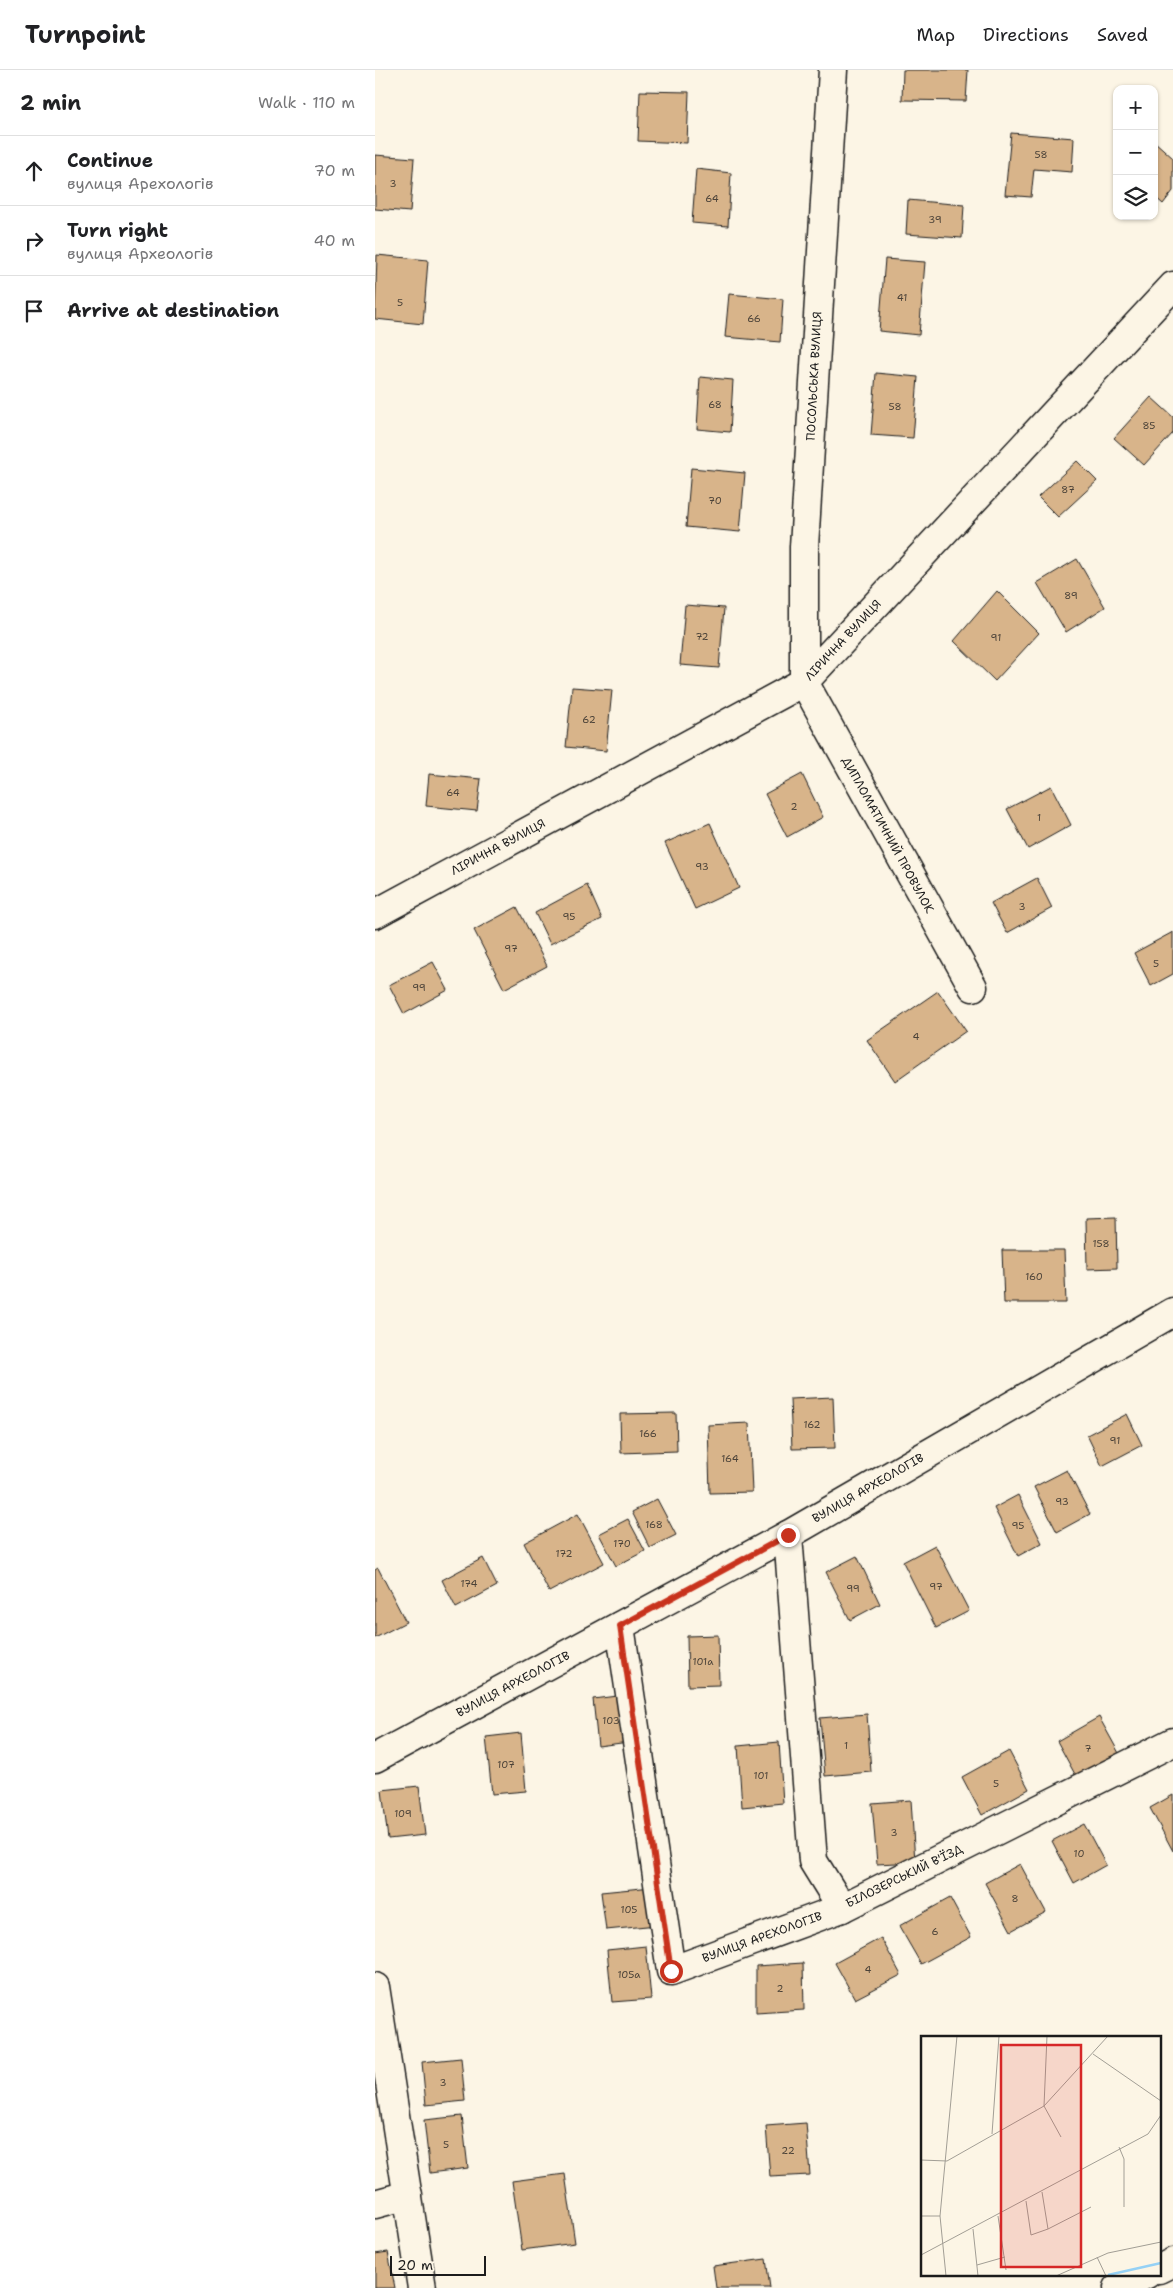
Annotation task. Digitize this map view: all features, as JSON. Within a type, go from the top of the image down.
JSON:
[{"type":"street","name":"ПОСОЛЬСЬКА ВУЛИЦЯ","points":[[804,682],[804,547],[833,70]]},
{"type":"street","name":"ЛІРИЧНА ВУЛИЦЯ","points":[[375,914],[804,682],[1173,286]]},
{"type":"street","name":"ДИПЛОМАТИЧНИЙ ПРОВУЛОК","points":[[804,682],[973,988]]},
{"type":"street","name":"ВУЛИЦЯ АРХЕОЛОГІВ","points":[[375,1758],[788,1535],[1173,1312]]},
{"type":"street","name":"БІЛОЗЕРСЬКИЙ В'ЇЗД","points":[[788,1535],[813,1861],[843,1908],[1173,1742]]},
{"type":"street","name":"ВУЛИЦЯ АРЕХОЛОГІВ","points":[[620,1626],[671,1971],[843,1908]]},
{"type":"street","points":[[375,1986],[422,2288]]},
{"type":"street","points":[[375,2204],[408,2195]]},
{"type":"street","points":[[1161,2267],[1173,2262]]},
{"type":"street","points":[[1118,2288],[1143,2276]]},
{"type":"building","points":[[903,70],[968,70],[966,101],[902,100]]},
{"type":"building","points":[[640,91],[689,92],[687,143],[638,141]]},
{"type":"building","points":[[1011,133],[1074,138],[1072,172],[1034,169],[1031,197],[1005,195]]},
{"type":"building","points":[[1158,145],[1173,158],[1173,191],[1163,204],[1158,200]]},
{"type":"building","points":[[375,155],[414,158],[410,212],[375,209]]},
{"type":"building","points":[[696,169],[731,173],[728,226],[692,223]]},
{"type":"building","points":[[908,200],[964,205],[962,238],[906,234]]},
{"type":"building","points":[[377,255],[428,260],[423,324],[375,319]]},
{"type":"building","points":[[885,259],[925,262],[919,335],[879,331]]},
{"type":"building","points":[[729,294],[783,299],[780,342],[725,337]]},
{"type":"building","points":[[876,373],[918,377],[913,438],[871,435]]},
{"type":"building","points":[[700,377],[733,380],[730,432],[697,429]]},
{"type":"building","points":[[1151,397],[1173,417],[1173,433],[1144,465],[1114,438]]},
{"type":"building","points":[[1077,461],[1097,481],[1058,517],[1038,497]]},
{"type":"building","points":[[691,468],[745,473],[740,532],[686,527]]},
{"type":"building","points":[[1077,559],[1105,607],[1066,632],[1037,583]]},
{"type":"building","points":[[997,591],[1039,633],[995,681],[954,641]]},
{"type":"building","points":[[685,605],[724,608],[719,668],[680,665]]},
{"type":"building","points":[[572,687],[612,690],[606,751],[566,747]]},
{"type":"building","points":[[429,774],[481,779],[477,811],[426,806]]},
{"type":"building","points":[[802,774],[823,817],[787,837],[765,794]]},
{"type":"building","points":[[1051,786],[1071,825],[1028,849],[1007,809]]},
{"type":"building","points":[[710,823],[739,888],[695,909],[665,843]]},
{"type":"building","points":[[1037,878],[1052,908],[1007,933],[991,903]]},
{"type":"building","points":[[587,885],[602,919],[550,944],[535,913]]},
{"type":"building","points":[[517,907],[547,966],[504,989],[474,930]]},
{"type":"building","points":[[1173,932],[1173,974],[1151,986],[1134,953]]},
{"type":"building","points":[[433,962],[448,990],[404,1014],[389,985]]},
{"type":"building","points":[[938,991],[966,1031],[895,1081],[867,1040]]},
{"type":"building","points":[[1116,1217],[1117,1268],[1087,1269],[1086,1218]]},
{"type":"building","points":[[1002,1250],[1064,1250],[1066,1303],[1004,1303]]},
{"type":"building","points":[[833,1397],[835,1448],[792,1449],[790,1399]]},
{"type":"building","points":[[676,1413],[677,1451],[621,1453],[620,1414]]},
{"type":"building","points":[[1127,1414],[1142,1445],[1102,1466],[1087,1435]]},
{"type":"building","points":[[749,1423],[752,1492],[710,1493],[708,1425]]},
{"type":"building","points":[[1067,1470],[1090,1514],[1057,1532],[1034,1487]]},
{"type":"building","points":[[1018,1495],[1042,1543],[1018,1556],[994,1508]]},
{"type":"building","points":[[657,1499],[676,1535],[650,1548],[632,1512]]},
{"type":"building","points":[[578,1514],[604,1563],[549,1592],[524,1543]]},
{"type":"building","points":[[628,1519],[645,1551],[616,1566],[599,1534]]},
{"type":"building","points":[[935,1545],[969,1611],[936,1628],[903,1562]]},
{"type":"building","points":[[857,1556],[880,1604],[850,1620],[826,1572]]},
{"type":"building","points":[[483,1558],[497,1586],[456,1608],[442,1580]]},
{"type":"building","points":[[378,1568],[406,1622],[375,1638],[375,1570]]},
{"type":"building","points":[[718,1635],[719,1685],[688,1686],[687,1636]]},
{"type":"building","points":[[625,1695],[629,1742],[598,1746],[593,1699]]},
{"type":"building","points":[[867,1714],[871,1772],[825,1776],[820,1718]]},
{"type":"building","points":[[1099,1717],[1120,1755],[1077,1778],[1057,1741]]},
{"type":"building","points":[[521,1733],[526,1791],[492,1794],[486,1737]]},
{"type":"building","points":[[779,1742],[783,1803],[742,1807],[738,1746]]},
{"type":"building","points":[[1009,1751],[1029,1789],[982,1815],[962,1777]]},
{"type":"building","points":[[419,1786],[425,1835],[388,1839],[382,1790]]},
{"type":"building","points":[[1173,1795],[1173,1851],[1150,1808]]},
{"type":"building","points":[[911,1800],[915,1862],[877,1864],[872,1803]]},
{"type":"building","points":[[1084,1824],[1106,1865],[1074,1883],[1052,1841]]},
{"type":"building","points":[[1020,1864],[1046,1912],[1011,1931],[985,1883]]},
{"type":"building","points":[[652,1887],[657,1925],[606,1930],[601,1892]]},
{"type":"building","points":[[950,1898],[971,1937],[921,1964],[899,1926]]},
{"type":"building","points":[[881,1938],[901,1975],[855,1999],[835,1963]]},
{"type":"building","points":[[646,1946],[651,1999],[612,2002],[607,1950]]},
{"type":"building","points":[[803,1963],[804,2010],[756,2013],[756,1966]]},
{"type":"building","points":[[461,2058],[465,2101],[426,2105],[422,2062]]},
{"type":"building","points":[[462,2116],[468,2168],[430,2173],[424,2120]]},
{"type":"building","points":[[806,2123],[810,2175],[770,2177],[766,2126]]},
{"type":"building","points":[[565,2174],[575,2243],[522,2250],[512,2181]]},
{"type":"building","points":[[388,2252],[395,2288],[375,2288],[375,2254]]},
{"type":"building","points":[[766,2259],[770,2288],[716,2288],[713,2266]]},
{"type":"route","points":[[671,1971],[620,1626],[788,1535]]}]
